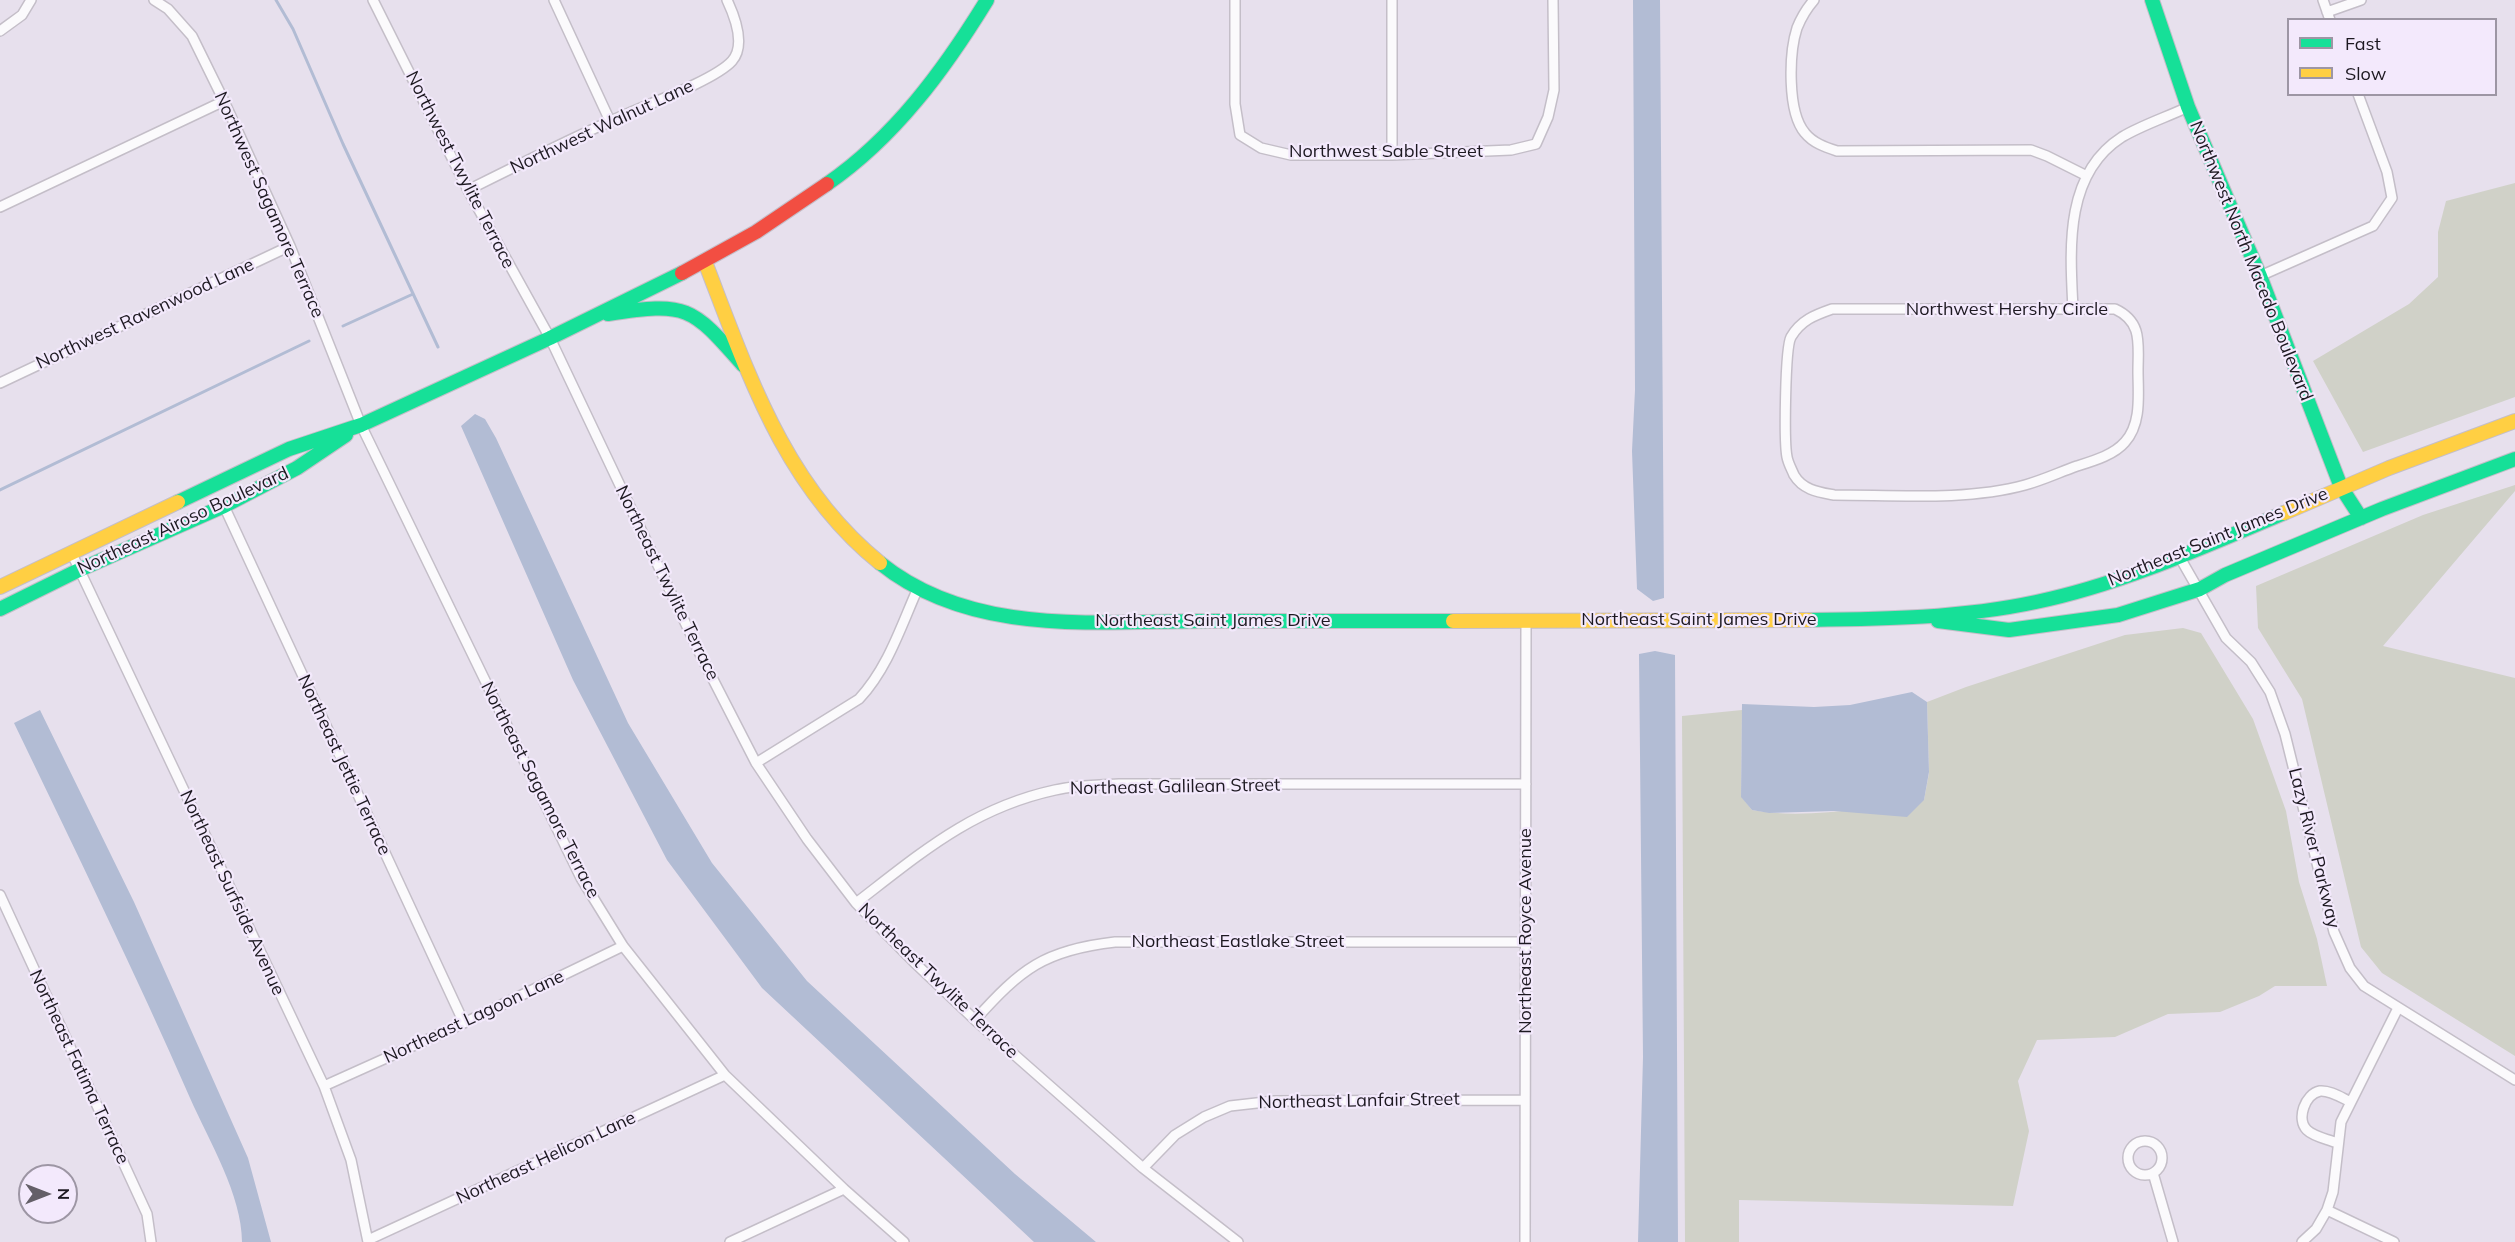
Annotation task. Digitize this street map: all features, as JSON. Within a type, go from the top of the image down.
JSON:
[{"type":"main road","name":"Northeast Airoso Boulevard","points":[[0,586],[72,554],[289,449],[361,425],[550,338],[705,262],[795,207],[856,164],[913,106],[955,52],[987,0]]},
{"type":"main road","name":"Northwest North Macedo Boulevard","points":[[2152,0],[2188,107],[2260,276],[2341,487],[2361,518]]},
{"type":"main road","name":"Northeast Saint James Drive","points":[[705,262],[748,372],[792,466],[817,502],[859,549],[896,576],[918,588],[982,612],[1018,618],[1156,621],[1912,618],[1999,610],[2103,585],[2179,556],[2341,487],[2515,421]]},
{"type":"main road","points":[[597,315],[658,308],[680,310],[699,319],[748,372]]},
{"type":"main road","name":"Northeast Airoso Boulevard","points":[[0,609],[79,570],[224,506],[297,468],[361,425]]},
{"type":"main road","name":"Northeast Saint James Drive","points":[[1912,618],[2009,630],[2118,615],[2200,589],[2225,575],[2361,518],[2515,459]]},
{"type":"street","points":[[0,31],[22,15],[31,0]]},
{"type":"street","name":"Northwest Sagamore Terrace","points":[[154,0],[168,9],[192,36],[224,101],[290,246],[361,425]]},
{"type":"street","name":"Northwest Twylite Terrace","points":[[374,0],[468,190],[550,338]]},
{"type":"street","points":[[554,0],[610,121]]},
{"type":"street","name":"Northwest Walnut Lane","points":[[468,190],[610,121],[717,74],[733,59],[739,35],[727,0]]},
{"type":"street","name":"Northwest Sable Street","points":[[1235,0],[1235,104],[1240,135],[1261,148],[1291,154],[1392,155],[1511,150],[1536,144],[1548,117],[1554,90],[1554,0]]},
{"type":"street","points":[[1392,0],[1392,155]]},
{"type":"street","points":[[1814,0],[1797,27],[1792,104],[1805,133],[1820,146],[1837,151],[2031,150],[2085,175]]},
{"type":"street","points":[[2323,0],[2328,16],[2361,0]]},
{"type":"street","points":[[2260,276],[2373,226],[2392,198],[2387,172],[2359,96]]},
{"type":"street","points":[[0,207],[224,101]]},
{"type":"street","points":[[2073,309],[2072,273],[2076,207],[2085,175],[2104,150],[2123,137],[2188,107]]},
{"type":"street","name":"Northwest Ravenwood Lane","points":[[0,383],[290,246]]},
{"type":"street","name":"Northwest Hershy Circle","points":[[1833,309],[2073,309],[2115,309],[2133,321],[2138,337],[2138,410],[2133,429],[2125,442],[2102,457],[2025,485],[1995,491],[1957,494],[1834,495],[1810,489],[1795,476],[1787,458],[1786,357],[1790,340],[1798,326],[1812,315],[1833,309]]},
{"type":"street","name":"Northeast Twylite Terrace","points":[[550,338],[701,656],[756,763],[807,839],[856,903],[975,1020],[1143,1168],[1238,1242]]},
{"type":"street","name":"Northeast Sagamore Terrace","points":[[361,425],[581,878],[623,946],[725,1075],[844,1189],[904,1242]]},
{"type":"street","name":"Northeast Jettie Terrace","points":[[224,506],[464,1023]]},
{"type":"street","name":"Northeast Surfside Avenue","points":[[72,554],[324,1086],[351,1160],[368,1241]]},
{"type":"street","name":"Lazy River Parkway","points":[[2179,556],[2200,589],[2226,638],[2251,662],[2270,692],[2285,734],[2334,932],[2350,968],[2364,986],[2515,1080]]},
{"type":"street","points":[[756,763],[838,715],[865,693],[885,663],[918,588]]},
{"type":"street","name":"Northeast Royce Avenue","points":[[1525,1242],[1526,621]]},
{"type":"street","name":"Northeast Galilean Street","points":[[856,903],[936,841],[971,820],[1003,805],[1056,790],[1119,784],[1526,784]]},
{"type":"street","name":"Northeast Fatima Terrace","points":[[0,895],[147,1214],[151,1242]]},
{"type":"street","name":"Northeast Eastlake Street","points":[[975,1020],[1009,983],[1038,963],[1063,951],[1089,945],[1115,942],[1526,942]]},
{"type":"street","name":"Northeast Lagoon Lane","points":[[324,1086],[464,1023],[623,946]]},
{"type":"street","points":[[2302,1242],[2316,1229],[2327,1210],[2333,1192],[2341,1122],[2398,1008]]},
{"type":"street","name":"Northeast Helicon Lane","points":[[368,1241],[725,1075]]},
{"type":"street","points":[[2337,1143],[2312,1134],[2305,1128],[2302,1117],[2305,1105],[2312,1094],[2323,1091],[2351,1102]]},
{"type":"street","name":"Northeast Lanfair Street","points":[[1143,1168],[1175,1135],[1204,1117],[1230,1106],[1274,1101],[1525,1100]]},
{"type":"street","points":[[2153,1173],[2173,1242]]},
{"type":"street","points":[[730,1242],[844,1189]]},
{"type":"street","points":[[2327,1210],[2394,1242]]},
{"type":"shaded area","points":[[2515,183],[2515,397],[2363,452],[2313,361],[2409,304],[2438,277],[2438,232],[2446,201]]},
{"type":"shaded area","points":[[2515,485],[2515,491],[2383,646],[2515,678],[2515,1056],[2382,973],[2361,947],[2302,699],[2258,628],[2256,586],[2423,515]]},
{"type":"shaded area","points":[[2183,628],[2201,633],[2253,719],[2286,811],[2299,882],[2317,939],[2327,986],[2275,986],[2259,996],[2220,1012],[2168,1014],[2115,1037],[2037,1040],[2018,1081],[2029,1131],[2013,1206],[1739,1200],[1739,1242],[1685,1242],[1682,716],[1742,710],[1741,796],[1752,810],[1794,814],[1816,813],[1924,800],[1929,773],[1927,702],[2125,635]]},
{"type":"water","points":[[1633,0],[1660,0],[1664,598],[1653,601],[1637,589],[1632,451],[1635,390]]},
{"type":"water","points":[[475,414],[485,419],[496,438],[628,723],[712,863],[807,981],[1015,1174],[1096,1242],[1034,1242],[762,988],[667,860],[573,680],[461,426]]},
{"type":"water","points":[[1655,651],[1675,655],[1678,1242],[1638,1242],[1643,1057],[1639,654]]},
{"type":"water","points":[[1912,692],[1927,702],[1929,772],[1924,800],[1907,817],[1834,811],[1769,813],[1752,810],[1741,797],[1742,704],[1814,707],[1850,705]]},
{"type":"water","points":[[40,710],[134,902],[248,1158],[271,1242],[242,1242],[237,1206],[223,1168],[126,957],[14,723]]},
{"type":"waterway","points":[[276,0],[293,29],[343,144],[438,347]]},
{"type":"waterway","points":[[343,326],[413,294]]},
{"type":"waterway","points":[[0,490],[309,341]]},
{"type":"traffic: fast","points":[[827,184],[852,165],[896,124],[935,77],[987,0]]},
{"type":"traffic: fast","points":[[2152,0],[2188,107],[2260,276],[2341,487],[2361,518]]},
{"type":"traffic: fast","points":[[178,502],[289,449],[361,425],[550,338],[682,273]]},
{"type":"traffic: fast","points":[[608,314],[656,309],[672,309],[686,313],[711,330],[743,365]]},
{"type":"traffic: fast","points":[[0,609],[79,570],[224,506],[297,468],[346,435]]},
{"type":"traffic: fast","points":[[1938,621],[2009,630],[2118,615],[2200,589],[2225,575],[2382,509],[2515,459]]},
{"type":"traffic: fast","points":[[1809,620],[1951,614],[2036,602],[2131,575],[2284,513]]},
{"type":"traffic: fast","points":[[880,563],[916,587],[955,604],[996,614],[1039,620],[1082,622],[1453,621]]},
{"type":"traffic: slow","points":[[705,262],[754,386],[794,463],[818,499],[847,533],[880,563]]},
{"type":"traffic: slow","points":[[2284,513],[2389,468],[2515,421]]},
{"type":"traffic: slow","points":[[0,587],[178,502]]},
{"type":"traffic: slow","points":[[1453,621],[1809,620]]},
{"type":"traffic: jam","points":[[682,273],[756,232],[827,184]]}]
